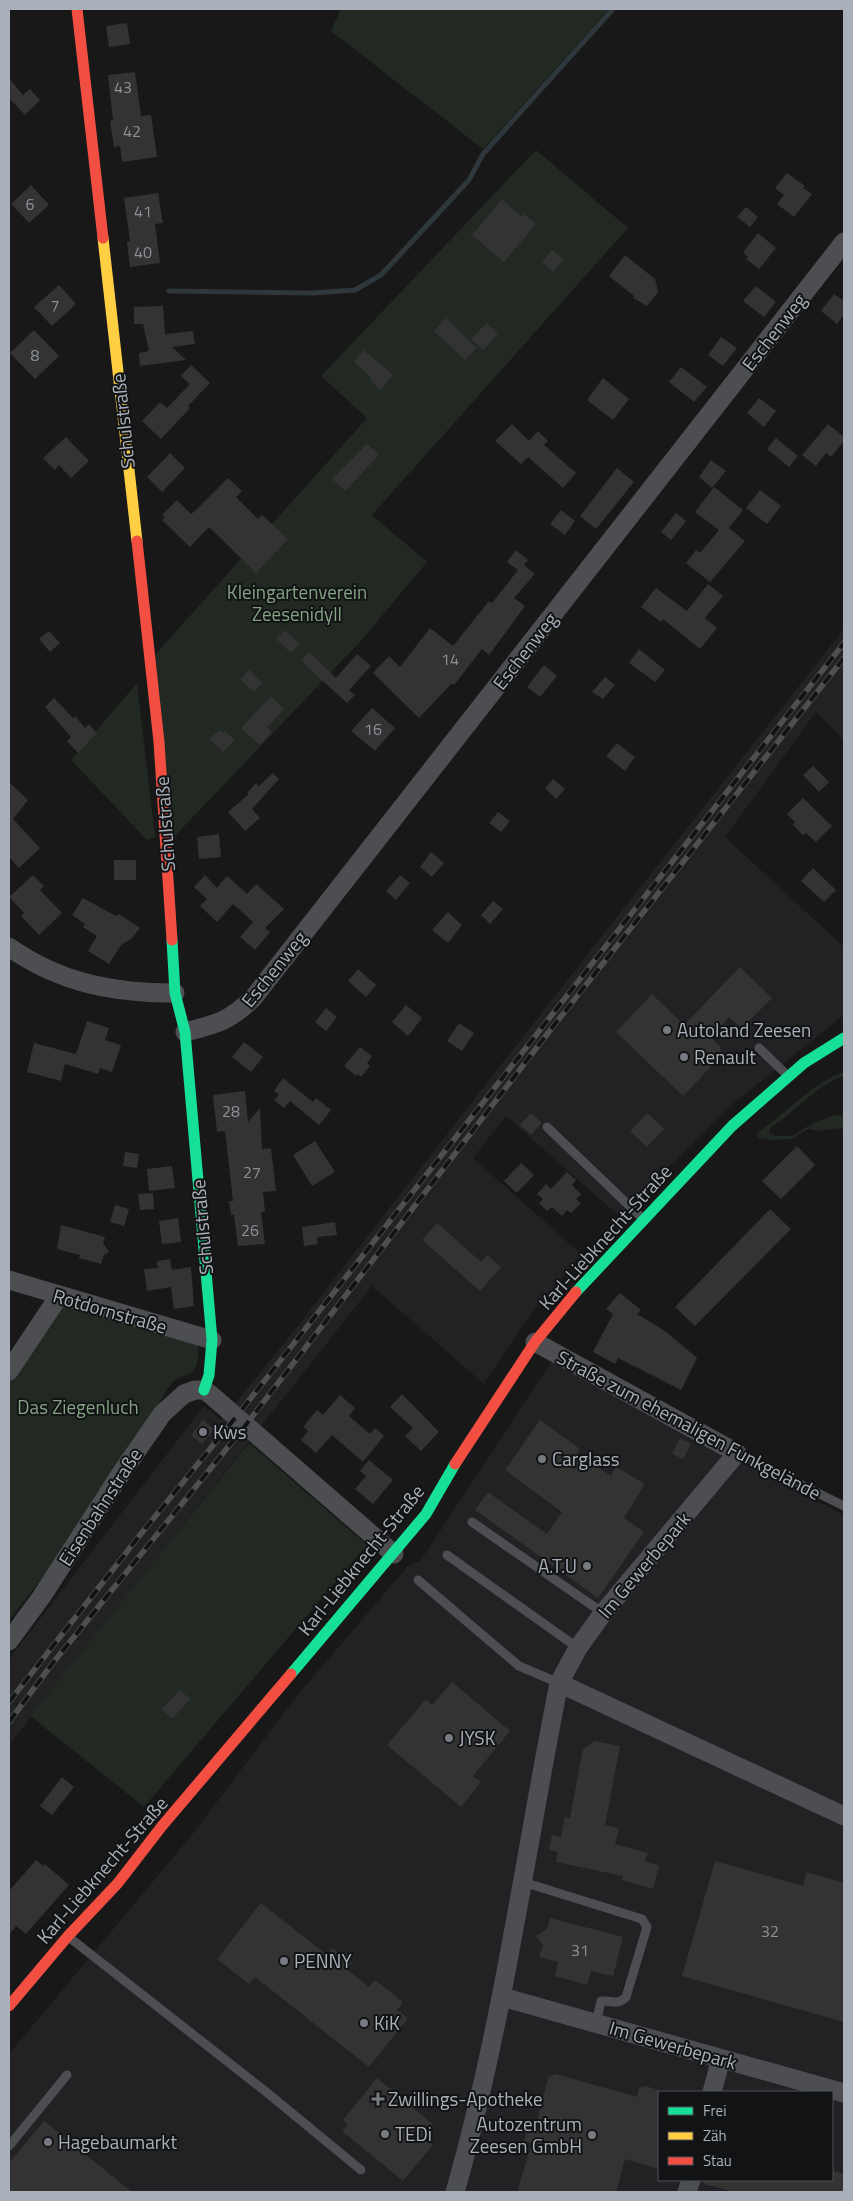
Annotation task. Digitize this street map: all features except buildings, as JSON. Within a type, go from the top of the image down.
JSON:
[{"type":"street","name":"Schulstraße","points":[[77,9],[159,742],[175,993],[185,1032],[212,1340],[208,1375],[204,1390]]},
{"type":"street","name":"Eschenweg","points":[[185,1032],[221,1023],[239,1013],[254,997],[844,242]]},
{"type":"street","points":[[9,947],[31,963],[77,982],[142,992],[175,993]]},
{"type":"street","name":"Karl-Liebknecht-Straße","points":[[11,2000],[118,1883],[169,1819],[426,1514],[454,1466],[535,1342],[589,1276],[732,1126],[788,1076],[844,1038]]},
{"type":"street","name":"Karl-Liebknecht-Straße","points":[[822,1053],[844,1046]]},
{"type":"street","name":"Rotdornstraße","points":[[9,1280],[212,1340]]},
{"type":"street","points":[[9,1371],[59,1296]]},
{"type":"street","name":"Straße zum ehemaligen Funkgelände","points":[[535,1342],[737,1453]]},
{"type":"street","name":"Eisenbahnstraße","points":[[9,1641],[42,1596],[162,1414],[184,1394],[195,1390],[204,1390]]},
{"type":"street","points":[[204,1390],[394,1554]]},
{"type":"street","name":"Im Gewerbepark","points":[[455,2192],[479,2106],[502,1997],[559,1683],[578,1648],[603,1613],[737,1453]]},
{"type":"street","points":[[559,1683],[844,1816]]},
{"type":"street","name":"Im Gewerbepark","points":[[502,1997],[844,2093]]},
{"type":"street","points":[[712,2091],[721,2059]]},
{"type":"lane","points":[[759,1048],[788,1076]]},
{"type":"lane","points":[[547,1128],[642,1219]]},
{"type":"lane","name":"Straße zum ehemaligen Funkgelände","points":[[737,1453],[844,1506]]},
{"type":"lane","points":[[472,1522],[603,1613]]},
{"type":"lane","points":[[447,1555],[578,1648]]},
{"type":"lane","points":[[418,1580],[519,1666],[559,1683]]},
{"type":"lane","points":[[523,1882],[642,1920],[646,1923],[647,1927],[626,1997],[623,2000],[612,2003],[601,2001],[596,2024]]},
{"type":"lane","points":[[68,1936],[265,2091],[360,2170]]},
{"type":"lane","points":[[9,2146],[68,2075]]},
{"type":"shaded area","points":[[844,629],[844,740],[816,712],[725,837],[844,947],[844,1015],[734,1103],[619,1216],[506,1116],[473,1158],[581,1254],[524,1323],[484,1384],[372,1286],[9,1745],[9,1659],[204,1406],[221,1420],[274,1356]]},
{"type":"shaded area","points":[[552,1361],[844,1515],[844,2192],[9,2192],[9,2054],[195,1831],[295,1698],[407,1567],[421,1560]]},
{"type":"green space","points":[[341,9],[609,9],[483,149],[331,31]]},
{"type":"green space","name":"Kleingartenverein Zeesenidyll","points":[[536,150],[628,228],[372,515],[427,562],[360,642],[173,838],[153,657],[367,418],[321,376]]},
{"type":"green space","points":[[137,683],[155,837],[147,840],[71,760]]},
{"type":"green space","points":[[844,1072],[844,1076],[823,1086],[770,1128],[769,1133],[775,1136],[792,1136],[815,1122],[835,1115],[844,1116],[844,1131],[842,1128],[818,1131],[808,1129],[791,1139],[769,1140],[759,1138],[756,1135],[812,1089],[833,1076]]},
{"type":"green space","name":"Das Ziegenluch","points":[[59,1296],[196,1343],[198,1346],[197,1362],[196,1368],[193,1371],[172,1383],[158,1407],[46,1573],[9,1620],[9,1371]]},
{"type":"green space","points":[[249,1443],[367,1545],[144,1807],[30,1716]]},
{"type":"waterway","points":[[169,291],[312,293],[355,290],[381,275],[469,180],[483,154],[613,9]]},
{"type":"railway","points":[[9,1702],[140,1535],[236,1417],[844,643]]},
{"type":"railway","points":[[9,1722],[52,1664],[245,1426],[548,1033],[844,658]]},
{"type":"traffic: fast","points":[[172,940],[175,993],[185,1032],[212,1340],[209,1375],[204,1390]]},
{"type":"traffic: fast","points":[[576,1292],[732,1126],[804,1063],[844,1038]]},
{"type":"traffic: fast","points":[[291,1674],[426,1514],[455,1464]]},
{"type":"traffic: slow","points":[[103,238],[137,541]]},
{"type":"traffic: jam","points":[[77,9],[103,238]]},
{"type":"traffic: jam","points":[[137,541],[159,742],[172,940]]},
{"type":"traffic: jam","points":[[455,1464],[535,1342],[576,1292]]},
{"type":"traffic: jam","points":[[9,2006],[68,1936],[118,1883],[162,1826],[291,1674]]},
{"type":"place","name":"Autoland Zeesen","points":[[667,1030]]},
{"type":"place","name":"Renault","points":[[684,1057]]},
{"type":"place","name":"Kws","points":[[203,1432]]},
{"type":"place","name":"Carglass","points":[[542,1459]]},
{"type":"place","name":"A.T.U","points":[[587,1566]]},
{"type":"place","name":"JYSK","points":[[449,1738]]},
{"type":"place","name":"PENNY","points":[[284,1961]]},
{"type":"place","name":"KiK","points":[[364,2023]]},
{"type":"place","name":"Zwillings-Apotheke","points":[[378,2099]]},
{"type":"place","name":"TEDi","points":[[385,2134]]},
{"type":"place","name":"Autozentrum Zeesen GmbH","points":[[592,2135]]},
{"type":"place","name":"Hagebaumarkt","points":[[48,2142]]}]
